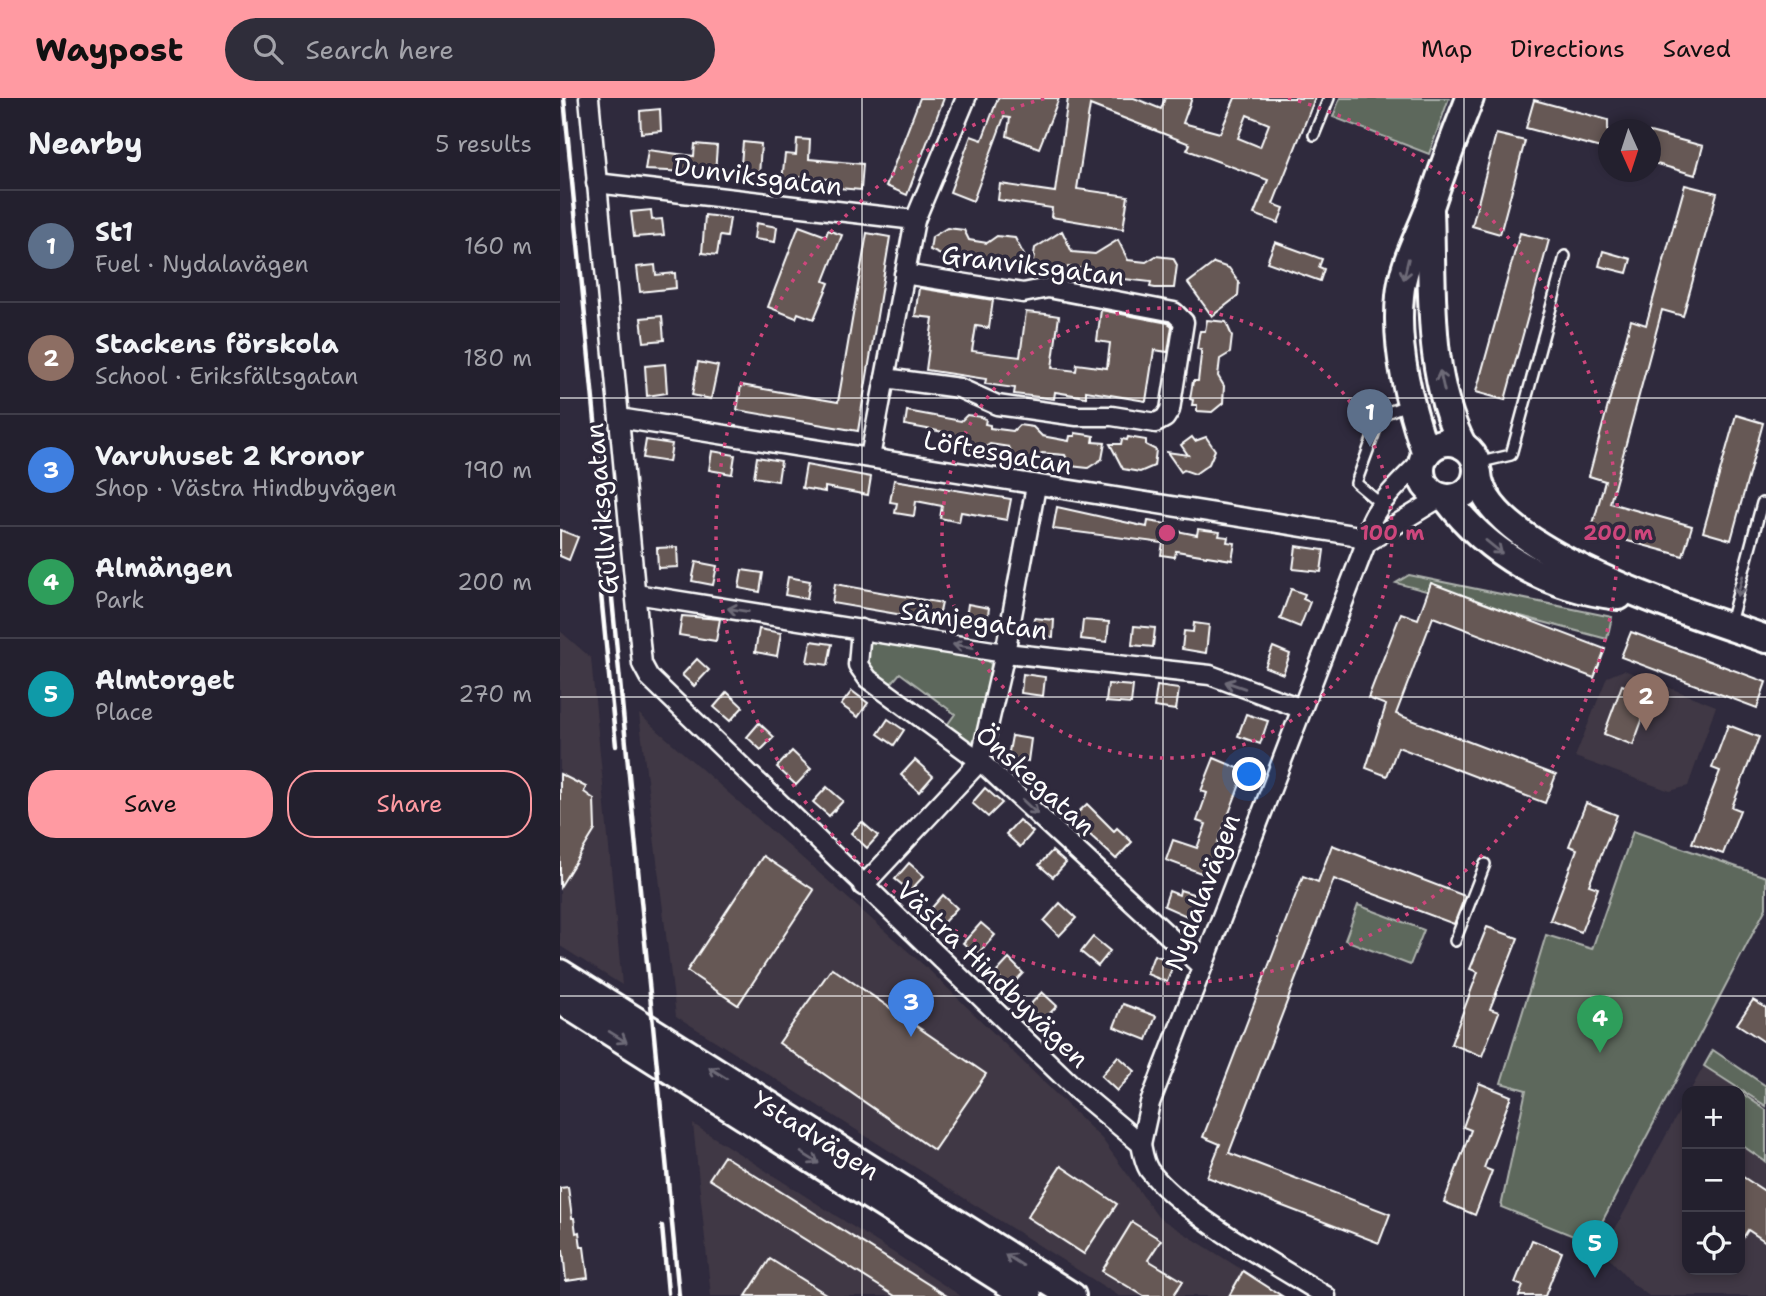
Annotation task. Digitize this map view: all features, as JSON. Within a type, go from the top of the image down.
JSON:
[{"type":"street","name":"Gullviksgatan","points":[[589,98],[642,664]]},
{"type":"street","name":"Granviksgatan","points":[[870,457],[915,220],[966,98]]},
{"type":"street","points":[[1470,98],[1430,206],[1411,247],[1400,295],[1400,340],[1411,404],[1425,457],[1422,478],[1433,493],[1444,498],[1472,529],[1517,565],[1533,573],[1599,593],[1644,598]]},
{"type":"street","name":"Dunviksgatan","points":[[596,183],[915,220]]},
{"type":"street","points":[[1430,206],[1438,366],[1452,425],[1473,461],[1482,495],[1492,509],[1571,563],[1644,598],[1766,639]]},
{"type":"street","name":"Granviksgatan","points":[[885,378],[959,388],[997,405],[1077,416],[1112,416],[1156,423],[1165,418],[1171,410],[1184,322],[1174,312],[1048,288],[1023,293],[905,274]]},
{"type":"street","name":"Löftesgatan","points":[[619,418],[1353,535],[1366,543]]},
{"type":"street","points":[[1425,457],[1443,443],[1473,461]]},
{"type":"street","name":"Nydalavägen","points":[[1142,1144],[1150,1103],[1300,708],[1366,543],[1366,532],[1382,506],[1425,457]]},
{"type":"street","points":[[1366,543],[1444,498],[1467,492],[1473,461]]},
{"type":"street","points":[[863,886],[980,761],[1005,653],[1036,486]]},
{"type":"street","name":"Sämjegatan","points":[[636,594],[1005,653],[1210,675],[1300,708]]},
{"type":"street","name":"Önskegatan","points":[[861,629],[860,671],[980,761],[1202,966]]},
{"type":"street","name":"Västra Hindbyvägen","points":[[642,664],[649,677],[863,886],[1079,1092],[1142,1144],[1143,1159],[1161,1183],[1244,1245],[1326,1296]]},
{"type":"street","name":"Ystadvägen","points":[[560,973],[1072,1296]]},
{"type":"street","name":"Ystadvägen","points":[[560,1000],[1028,1296]]},
{"type":"lane","points":[[1314,135],[1329,98]]},
{"type":"lane","points":[[1473,461],[1511,455],[1565,256]]},
{"type":"lane","points":[[1382,506],[1359,488],[1357,477],[1381,415],[1411,404]]},
{"type":"lane","points":[[1729,626],[1762,503],[1766,504]]},
{"type":"lane","points":[[1455,941],[1485,864]]},
{"type":"shaded area","points":[[1340,98],[1449,98],[1429,154],[1333,117]]},
{"type":"shaded area","points":[[1409,575],[1612,617],[1607,639],[1396,583]]},
{"type":"shaded area","points":[[560,631],[591,658],[622,985],[560,946]]},
{"type":"shaded area","points":[[873,637],[983,655],[991,664],[979,738],[966,743],[945,728],[955,714],[900,673],[890,685],[864,667],[865,648]]},
{"type":"shaded area","points":[[1624,670],[1716,706],[1688,786],[1670,791],[1575,757],[1607,677]]},
{"type":"shaded area","points":[[639,714],[928,969],[1102,1139],[1158,1217],[1284,1296],[1119,1296],[676,1016]]},
{"type":"shaded area","points":[[1633,831],[1766,877],[1766,908],[1591,1243],[1501,1207],[1526,1090],[1501,1083],[1546,935],[1592,949]]},
{"type":"shaded area","points":[[1358,905],[1424,930],[1410,965],[1345,940]]},
{"type":"shaded area","points":[[1713,1050],[1766,1086],[1766,1296],[1649,1296],[1632,1283],[1603,1251],[1682,1106],[1682,1275],[1745,1275],[1745,1086],[1693,1086]]},
{"type":"shaded area","points":[[1713,1050],[1766,1086],[1766,1106],[1745,1092],[1745,1086],[1735,1086],[1704,1066]]},
{"type":"shaded area","points":[[1745,1095],[1766,1110],[1766,1162],[1745,1147]]},
{"type":"shaded area","points":[[693,1124],[961,1296],[711,1296]]},
{"type":"building","points":[[920,98],[944,98],[907,195],[886,186]]},
{"type":"building","points":[[998,98],[1059,98],[1039,148],[1007,136],[1010,118],[1004,117],[973,201],[950,192],[971,136],[982,140]]},
{"type":"building","points":[[1068,98],[1134,98],[1161,109],[1165,98],[1192,98],[1183,123],[1220,133],[1235,98],[1315,98],[1273,204],[1284,208],[1278,223],[1254,214],[1268,180],[1187,150],[1190,144],[1090,105],[1077,189],[1128,196],[1123,229],[1051,217],[1052,208],[998,200],[1000,184],[1055,192]],"holes":[[[1247,115],[1269,124],[1260,147],[1238,138]]]},
{"type":"building","points":[[1534,100],[1604,119],[1598,119],[1598,147],[1526,128]]},
{"type":"building","points":[[660,109],[661,131],[641,133],[640,111]]},
{"type":"building","points":[[1496,134],[1525,141],[1500,234],[1472,226]]},
{"type":"building","points":[[1661,135],[1703,146],[1695,175],[1661,165]]},
{"type":"building","points":[[797,139],[810,140],[809,159],[863,164],[861,190],[827,187],[827,179],[801,177],[801,182],[782,180],[785,154],[796,155]]},
{"type":"building","points":[[743,142],[761,144],[759,176],[740,175]]},
{"type":"building","points":[[695,144],[717,146],[715,173],[645,170],[648,150],[694,156]]},
{"type":"building","points":[[1685,185],[1717,193],[1683,316],[1662,310],[1610,503],[1692,526],[1683,556],[1591,531],[1605,481],[1589,476],[1631,320],[1646,325]]},
{"type":"building","points":[[651,210],[652,220],[662,219],[664,235],[634,237],[631,212]]},
{"type":"building","points":[[705,215],[730,218],[727,237],[720,236],[717,255],[702,253]]},
{"type":"building","points":[[756,223],[777,227],[775,242],[754,239]]},
{"type":"building","points":[[799,226],[826,236],[828,230],[842,235],[824,281],[829,283],[814,319],[798,313],[796,318],[768,307]]},
{"type":"building","points":[[947,228],[964,230],[969,240],[987,243],[997,236],[1015,238],[1029,265],[1016,264],[1016,268],[1010,268],[1010,271],[991,268],[992,263],[941,260],[941,255],[930,250],[932,237]]},
{"type":"building","points":[[1062,231],[1072,252],[1095,254],[1118,240],[1128,260],[1146,262],[1156,256],[1173,258],[1177,265],[1174,288],[1150,287],[1151,282],[1104,280],[1100,279],[1100,274],[1095,273],[1095,270],[1068,267],[1068,271],[1062,270],[1062,274],[1032,266],[1035,248]]},
{"type":"building","points":[[867,233],[890,237],[858,431],[737,410],[741,385],[838,402]]},
{"type":"building","points":[[1520,233],[1549,240],[1505,400],[1476,392]]},
{"type":"building","points":[[1275,242],[1322,259],[1319,267],[1324,269],[1320,281],[1267,262]]},
{"type":"building","points":[[1603,251],[1631,259],[1627,273],[1599,266]]},
{"type":"building","points":[[1214,263],[1229,268],[1239,282],[1238,296],[1212,316],[1188,283]]},
{"type":"building","points":[[655,265],[656,275],[675,273],[676,288],[640,292],[637,267]]},
{"type":"building","points":[[919,288],[993,300],[989,328],[976,326],[972,351],[1020,357],[1026,312],[1046,314],[1059,316],[1052,368],[1076,371],[1077,364],[1107,368],[1110,343],[1097,341],[1101,310],[1168,323],[1172,326],[1168,352],[1154,350],[1146,401],[1086,391],[1086,397],[1055,392],[1054,399],[1014,394],[1015,388],[985,384],[986,379],[926,370],[933,318],[915,316]]},
{"type":"building","points":[[662,316],[664,340],[644,342],[641,318]]},
{"type":"building","points":[[1207,320],[1226,322],[1232,336],[1230,353],[1220,359],[1218,376],[1224,386],[1223,403],[1212,412],[1197,411],[1197,405],[1192,405],[1193,400],[1190,399],[1193,381],[1198,381],[1201,355],[1201,350],[1197,349],[1199,335],[1200,331],[1205,331]]},
{"type":"building","points":[[698,362],[718,366],[711,399],[692,395]]},
{"type":"building","points":[[665,364],[667,393],[647,396],[645,366]]},
{"type":"building","points":[[907,411],[961,421],[967,415],[981,417],[986,419],[985,424],[990,425],[990,428],[1013,431],[1019,425],[1033,427],[1042,436],[1069,441],[1070,436],[1075,436],[1075,433],[1094,436],[1093,442],[1105,443],[1102,459],[1088,468],[1070,466],[1065,455],[1042,453],[1032,460],[1014,457],[1009,447],[990,444],[979,451],[962,448],[954,434],[905,425]]},
{"type":"building","points":[[1736,415],[1763,423],[1731,540],[1703,532]]},
{"type":"building","points":[[1128,437],[1146,440],[1146,445],[1156,450],[1154,466],[1140,472],[1123,469],[1110,444],[1121,444],[1122,439],[1127,440]]},
{"type":"building","points":[[1192,437],[1195,441],[1206,437],[1215,450],[1209,464],[1195,474],[1184,470],[1181,472],[1167,452],[1188,455],[1181,445]]},
{"type":"building","points":[[646,440],[672,444],[669,462],[643,458]]},
{"type":"building","points":[[712,451],[735,455],[732,474],[709,470]]},
{"type":"building","points":[[757,457],[781,461],[778,481],[754,477]]},
{"type":"building","points":[[806,465],[871,477],[868,495],[825,487],[825,492],[802,488]]},
{"type":"building","points":[[894,480],[1011,499],[1007,520],[961,512],[959,522],[940,518],[942,506],[916,501],[914,516],[895,513],[897,503],[890,502]]},
{"type":"building","points":[[1057,507],[1147,527],[1148,521],[1172,525],[1172,530],[1197,535],[1198,529],[1220,532],[1219,536],[1228,537],[1227,542],[1235,543],[1232,560],[1176,551],[1175,557],[1161,555],[1163,543],[1053,529]]},
{"type":"building","points":[[560,530],[578,537],[569,560],[560,556]]},
{"type":"building","points":[[1296,546],[1324,550],[1321,572],[1293,569]]},
{"type":"building","points":[[677,547],[678,567],[658,568],[657,548]]},
{"type":"building","points":[[696,562],[717,566],[713,585],[692,581]]},
{"type":"building","points":[[742,570],[763,573],[760,592],[739,588]]},
{"type":"building","points":[[788,577],[810,581],[807,599],[785,595]]},
{"type":"building","points":[[1431,583],[1605,649],[1594,678],[1433,617],[1396,714],[1556,775],[1545,803],[1398,747],[1387,776],[1366,768],[1386,705],[1368,698],[1401,613],[1418,619]]},
{"type":"building","points":[[835,584],[942,603],[938,621],[832,603]]},
{"type":"building","points":[[1291,589],[1305,594],[1303,599],[1310,602],[1300,627],[1280,619]]},
{"type":"building","points":[[968,604],[989,608],[986,628],[965,625]]},
{"type":"building","points":[[682,616],[720,619],[716,641],[679,635]]},
{"type":"building","points":[[1034,618],[1054,620],[1053,637],[1032,635]]},
{"type":"building","points":[[1083,620],[1109,622],[1107,642],[1081,639]]},
{"type":"building","points":[[1194,623],[1209,625],[1206,653],[1182,649],[1184,631],[1193,632]]},
{"type":"building","points":[[1134,626],[1155,628],[1153,647],[1132,645]]},
{"type":"building","points":[[759,629],[781,633],[777,656],[755,652]]},
{"type":"building","points":[[1631,632],[1766,682],[1757,708],[1621,657]]},
{"type":"building","points":[[811,641],[832,644],[828,665],[807,662]]},
{"type":"building","points":[[1273,647],[1290,654],[1283,674],[1265,667]]},
{"type":"building","points":[[697,659],[709,670],[694,686],[682,675]]},
{"type":"building","points":[[1023,674],[1045,677],[1043,696],[1021,693]]},
{"type":"building","points":[[1108,684],[1133,686],[1131,704],[1106,702]]},
{"type":"building","points":[[1622,685],[1651,696],[1633,745],[1604,734]]},
{"type":"building","points":[[1157,686],[1179,689],[1176,710],[1154,707]]},
{"type":"building","points":[[852,691],[868,703],[858,717],[841,705]]},
{"type":"building","points":[[727,692],[743,707],[730,721],[714,707]]},
{"type":"building","points":[[1246,714],[1268,721],[1260,744],[1238,736]]},
{"type":"building","points":[[888,719],[904,730],[894,745],[878,734]]},
{"type":"building","points":[[759,723],[774,737],[761,750],[747,737]]},
{"type":"building","points":[[1728,725],[1759,737],[1732,807],[1740,810],[1723,854],[1692,843],[1720,771],[1712,768]]},
{"type":"building","points":[[1012,736],[1031,739],[1028,761],[1008,757]]},
{"type":"building","points":[[792,751],[811,769],[796,785],[777,767]]},
{"type":"building","points":[[1214,758],[1245,771],[1212,858],[1215,859],[1209,876],[1166,860],[1173,840],[1197,848],[1206,824],[1197,821],[1207,793],[1201,791]]},
{"type":"building","points":[[915,760],[933,776],[919,792],[901,775]]},
{"type":"building","points":[[560,774],[586,787],[584,792],[594,799],[595,830],[560,887]]},
{"type":"building","points":[[827,787],[843,801],[829,816],[813,802]]},
{"type":"building","points":[[985,788],[1002,803],[988,817],[972,803]]},
{"type":"building","points":[[1586,803],[1617,815],[1589,885],[1598,888],[1581,932],[1550,920],[1577,849],[1569,846]]},
{"type":"building","points":[[1087,804],[1114,831],[1117,828],[1132,842],[1116,859],[1072,818]]},
{"type":"building","points":[[1019,820],[1033,832],[1020,847],[1006,834]]},
{"type":"building","points":[[862,822],[878,836],[867,848],[851,833]]},
{"type":"building","points":[[1332,845],[1465,896],[1454,924],[1334,879],[1229,1153],[1390,1214],[1379,1243],[1207,1177],[1220,1144],[1203,1137],[1303,876],[1318,882]]},
{"type":"building","points":[[1052,851],[1066,863],[1053,877],[1039,865]]},
{"type":"building","points":[[763,856],[814,890],[738,1005],[687,971]]},
{"type":"building","points":[[909,863],[924,876],[910,891],[895,879]]},
{"type":"building","points":[[1180,890],[1193,894],[1192,899],[1197,900],[1191,918],[1164,906],[1169,891],[1179,895]]},
{"type":"building","points":[[943,895],[957,908],[943,923],[929,911]]},
{"type":"building","points":[[1060,903],[1076,918],[1059,936],[1044,921]]},
{"type":"building","points":[[981,923],[995,935],[977,955],[963,943]]},
{"type":"building","points":[[1487,927],[1518,938],[1490,1009],[1499,1012],[1482,1056],[1451,1044],[1478,972],[1470,969]]},
{"type":"building","points":[[1093,937],[1110,951],[1098,966],[1081,952]]},
{"type":"building","points":[[1154,955],[1174,962],[1167,982],[1147,974]]},
{"type":"building","points":[[1009,959],[1023,973],[1010,987],[995,974]]},
{"type":"building","points":[[832,968],[986,1074],[934,1150],[779,1043]]},
{"type":"building","points":[[1042,992],[1057,1006],[1043,1020],[1028,1007]]},
{"type":"building","points":[[1753,1000],[1766,1008],[1766,1043],[1737,1024]]},
{"type":"building","points":[[1123,1004],[1156,1016],[1147,1040],[1114,1027]]},
{"type":"building","points":[[1118,1056],[1135,1071],[1117,1091],[1101,1076]]},
{"type":"building","points":[[1479,1083],[1511,1096],[1484,1168],[1492,1171],[1475,1215],[1444,1202],[1471,1130],[1463,1127]]},
{"type":"building","points":[[724,1156],[947,1296],[895,1296],[709,1179]]},
{"type":"building","points":[[1061,1166],[1117,1204],[1084,1254],[1027,1217]]},
{"type":"building","points":[[1745,1178],[1766,1192],[1766,1242],[1748,1230],[1745,1235]]},
{"type":"building","points":[[568,1187],[576,1233],[579,1232],[581,1247],[584,1247],[588,1278],[566,1281],[563,1250],[560,1250],[560,1188]]},
{"type":"building","points":[[1132,1222],[1161,1240],[1148,1260],[1183,1281],[1173,1296],[1144,1296],[1102,1271]]},
{"type":"building","points":[[1532,1240],[1562,1252],[1545,1296],[1519,1296],[1523,1286],[1515,1283]]},
{"type":"building","points":[[770,1259],[829,1296],[746,1296]]},
{"type":"building","points":[[1243,1271],[1282,1296],[1229,1296]]},
{"type":"railway","points":[[564,98],[679,1296]]},
{"type":"railway","points":[[597,554],[616,746]]},
{"type":"railway","points":[[662,1226],[668,1293]]},
{"type":"place","name":"St1","points":[[1370,447]]},
{"type":"place","name":"Stackens förskola","points":[[1646,731]]},
{"type":"place","name":"Varuhuset 2 Kronor","points":[[911,1037]]},
{"type":"place","name":"Almängen","points":[[1600,1053]]},
{"type":"place","name":"Almtorget","points":[[1595,1278]]}]
